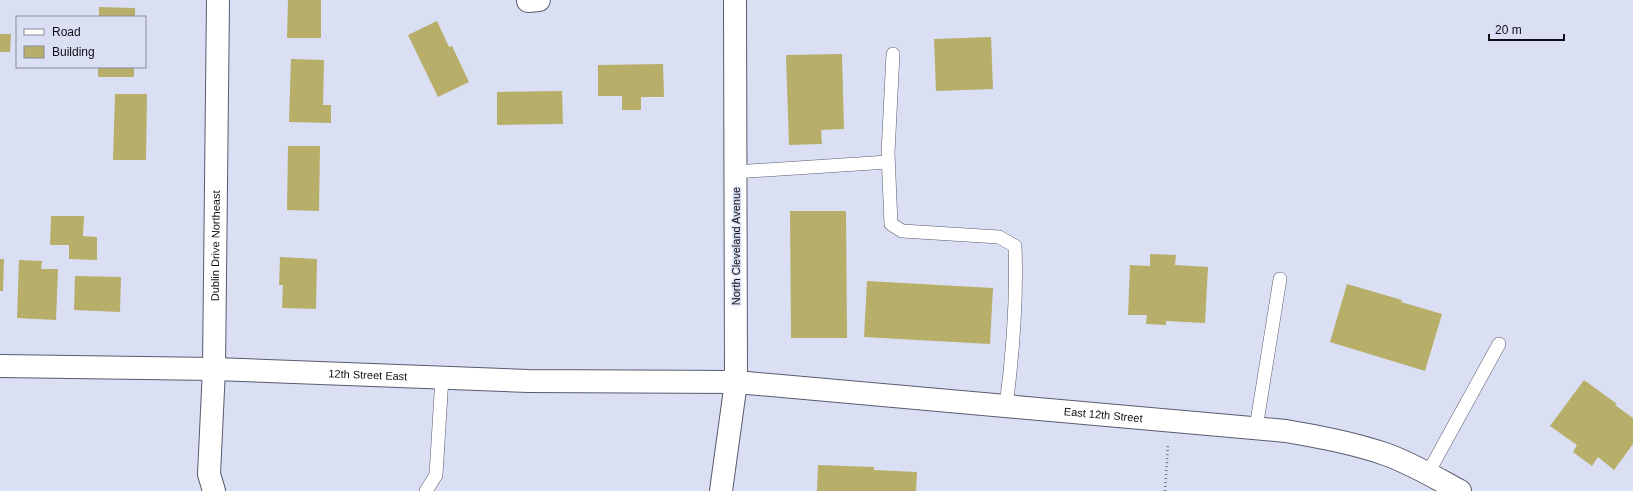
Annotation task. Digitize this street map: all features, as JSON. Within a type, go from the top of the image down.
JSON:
[{"type":"street","name":"Dublin Drive Northeast","points":[[214,491],[209,474],[214,369],[218,0]]},
{"type":"street","points":[[528,0],[539,0]]},
{"type":"street","name":"North Cleveland Avenue","points":[[721,491],[736,382],[735,0]]},
{"type":"street","name":"12th Street East","points":[[0,366],[214,369],[528,381],[736,382]]},
{"type":"street","name":"East 12th Street","points":[[736,382],[1286,431],[1342,441],[1386,454],[1428,473],[1460,491]]},
{"type":"lane","points":[[893,54],[888,162],[891,224],[902,232],[999,237],[1015,246],[1016,272],[1012,357],[1006,406]]},
{"type":"lane","points":[[735,172],[888,162]]},
{"type":"lane","points":[[1256,428],[1280,280]]},
{"type":"lane","points":[[1428,473],[1499,344]]},
{"type":"lane","points":[[426,491],[436,474],[442,377]]},
{"type":"path","points":[[1165,491],[1169,420]]},
{"type":"building","points":[[288,0],[321,0],[321,38],[287,38]]},
{"type":"building","points":[[99,7],[135,8],[135,16],[99,16]]},
{"type":"building","points":[[437,21],[449,47],[452,46],[469,82],[438,97],[408,35]]},
{"type":"building","points":[[0,34],[11,34],[10,52],[0,52]]},
{"type":"building","points":[[991,37],[993,89],[936,91],[934,39]]},
{"type":"building","points":[[842,54],[844,129],[821,130],[822,144],[789,145],[786,55]]},
{"type":"building","points":[[291,59],[324,60],[323,105],[331,105],[331,123],[289,122]]},
{"type":"building","points":[[663,64],[664,97],[641,97],[641,110],[622,110],[622,96],[598,96],[598,65]]},
{"type":"building","points":[[98,68],[134,68],[134,77],[98,77]]},
{"type":"building","points":[[562,91],[563,124],[497,125],[497,92]]},
{"type":"building","points":[[115,94],[147,94],[146,160],[113,160]]},
{"type":"building","points":[[288,146],[320,146],[319,211],[287,210]]},
{"type":"building","points":[[790,211],[846,211],[847,338],[791,338]]},
{"type":"building","points":[[51,216],[84,216],[83,236],[97,237],[97,260],[69,259],[69,245],[50,245]]},
{"type":"building","points":[[1150,254],[1176,255],[1175,265],[1208,267],[1205,323],[1166,321],[1166,325],[1146,324],[1147,315],[1128,315],[1130,265],[1150,266]]},
{"type":"building","points":[[280,257],[317,259],[316,309],[282,308],[283,285],[279,285]]},
{"type":"building","points":[[0,259],[4,259],[3,291],[0,291]]},
{"type":"building","points":[[19,260],[42,261],[41,269],[58,269],[56,320],[17,318]]},
{"type":"building","points":[[75,276],[121,277],[120,312],[74,310]]},
{"type":"building","points":[[867,281],[993,288],[990,344],[864,337]]},
{"type":"building","points":[[1347,284],[1402,300],[1401,302],[1442,314],[1425,371],[1330,342]]},
{"type":"building","points":[[1584,380],[1617,404],[1615,405],[1633,418],[1633,444],[1614,470],[1598,457],[1592,466],[1573,452],[1577,445],[1550,426]]},
{"type":"building","points":[[818,465],[874,467],[874,470],[917,472],[916,491],[817,491]]}]
